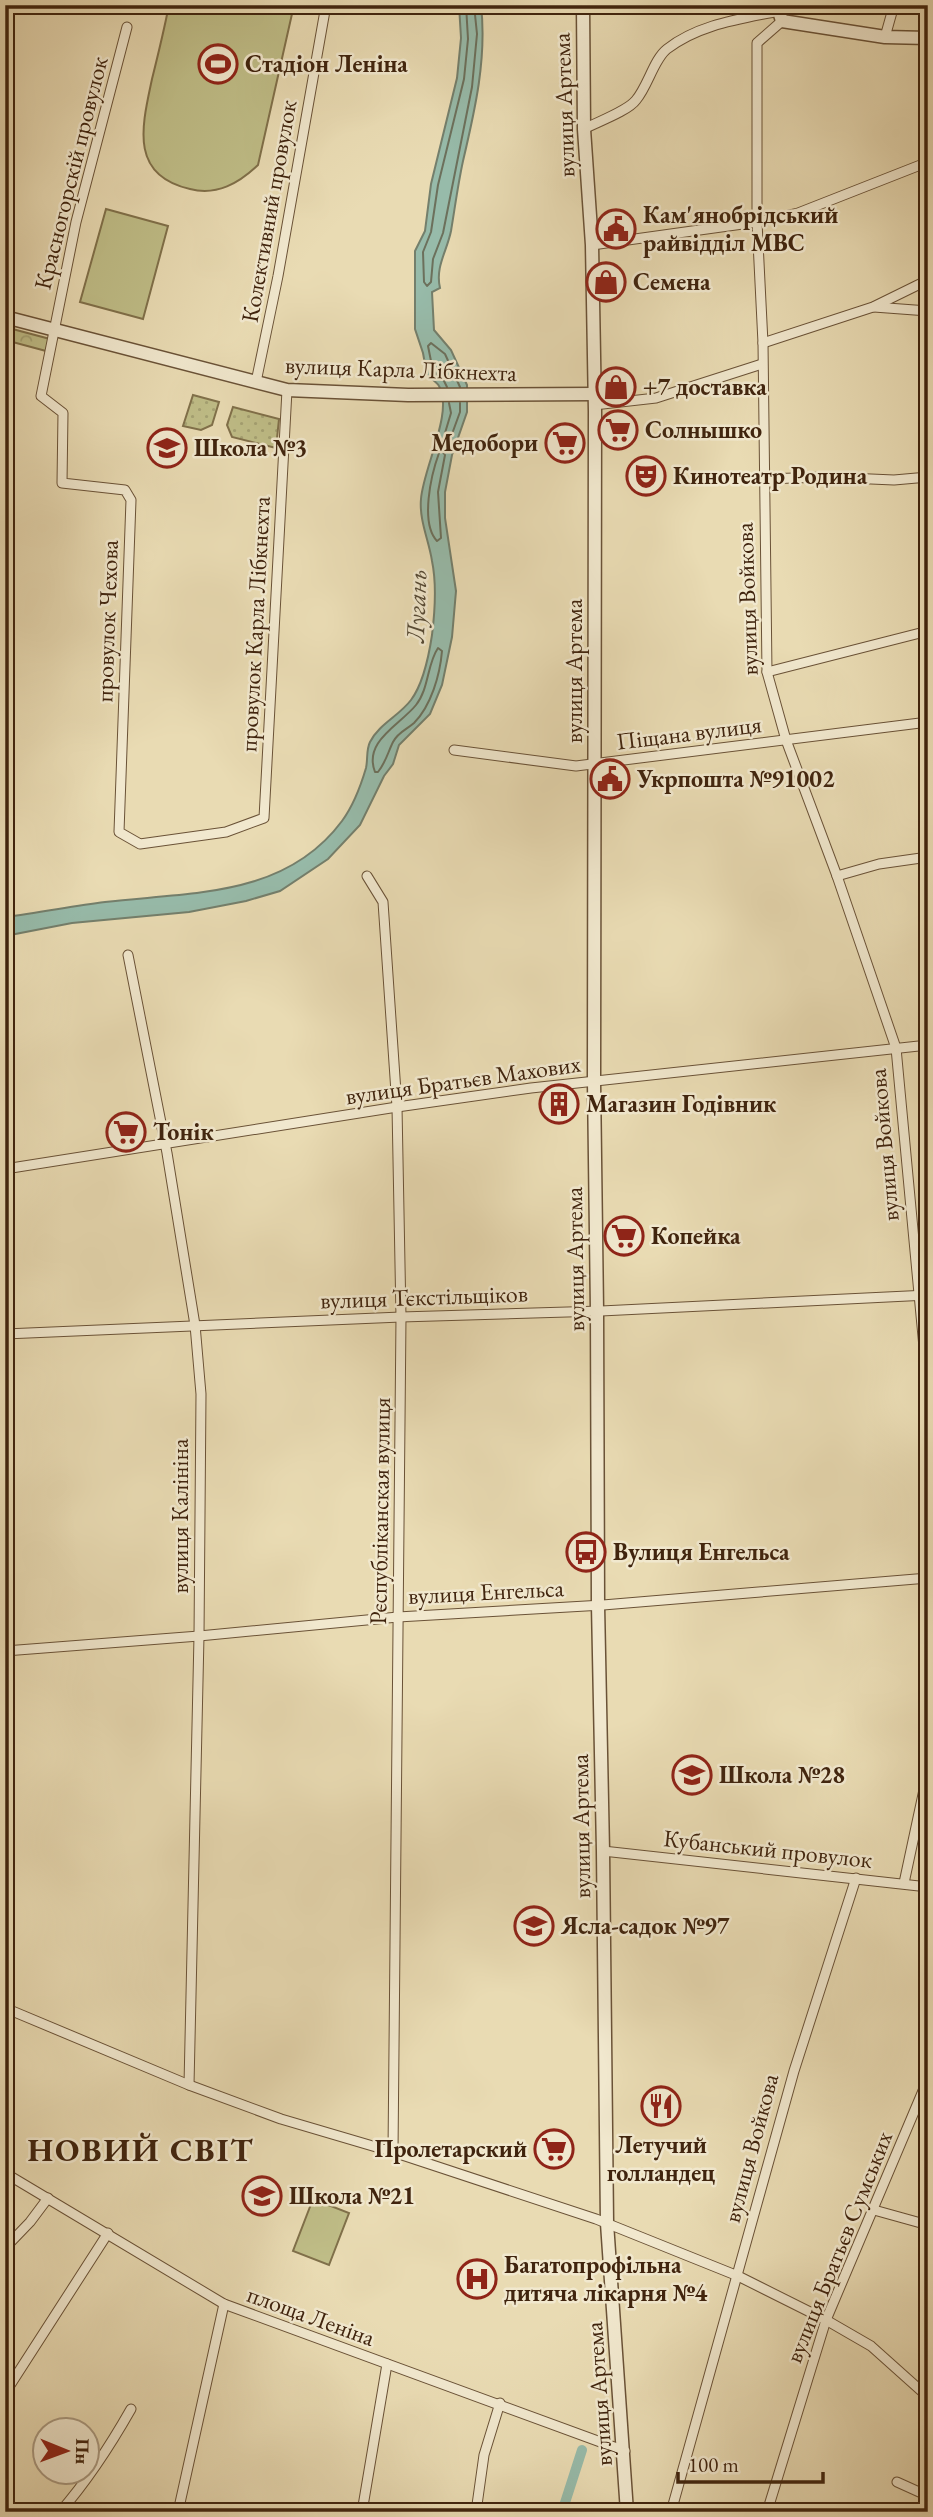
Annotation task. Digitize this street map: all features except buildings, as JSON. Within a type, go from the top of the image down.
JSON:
[{"type":"street","name":"Колективний провулок","points":[[256,382],[278,276],[326,5]]},
{"type":"street","name":"вулиця Артема","points":[[583,5],[584,129],[592,245],[594,400],[594,1082],[607,2223],[625,2451],[627,2512]]},
{"type":"street","points":[[885,37],[894,5]]},
{"type":"street","points":[[584,129],[635,103],[650,80],[661,55],[667,49],[715,24],[780,12],[885,37],[928,38]]},
{"type":"street","name":"вулиця Войкова","points":[[780,12],[757,43],[767,672],[786,740],[837,876],[896,1048],[924,1295],[928,1390]]},
{"type":"street","name":"Красногорскій провулок","points":[[54,329],[76,222],[127,27]]},
{"type":"street","points":[[592,245],[758,222],[798,213],[928,162]]},
{"type":"street","points":[[763,343],[873,307],[928,280]]},
{"type":"street","points":[[873,307],[928,311]]},
{"type":"street","name":"вулиця Карла Лібкнехта","points":[[5,317],[287,390],[361,394],[528,394],[594,400]]},
{"type":"street","name":"провулок Чехова","points":[[54,329],[41,396],[63,413],[62,483],[125,490],[131,500],[119,832],[140,844],[226,832],[264,818]]},
{"type":"street","points":[[594,400],[656,398],[762,364]]},
{"type":"street","name":"провулок Карла Лібкнехта","points":[[264,818],[287,390]]},
{"type":"street","points":[[764,479],[825,477],[894,480],[928,477]]},
{"type":"street","points":[[767,672],[928,631]]},
{"type":"street","name":"Піщана вулиця","points":[[454,750],[576,766],[928,722]]},
{"type":"street","points":[[837,876],[879,864],[928,857]]},
{"type":"street","name":"Рєспубліканская вулиця","points":[[367,876],[383,902],[397,1107],[401,1317],[393,2152]]},
{"type":"street","name":"вулиця Калініна","points":[[128,955],[166,1144],[195,1325],[201,1394],[199,1636],[189,2085]]},
{"type":"street","name":"вулиця Братьєв Махових","points":[[5,1169],[397,1107],[928,1045]]},
{"type":"street","name":"вулиця Тєкстільщіков","points":[[5,1334],[597,1311],[924,1295]]},
{"type":"street","name":"вулиця Енгельса","points":[[5,1651],[199,1636],[398,1616],[598,1605],[928,1578]]},
{"type":"street","points":[[904,1883],[928,1771]]},
{"type":"street","name":"Кубанський провулок","points":[[603,1851],[928,1887]]},
{"type":"street","name":"вулиця Войкова","points":[[671,2512],[794,2071],[856,1878]]},
{"type":"street","points":[[5,2008],[189,2085],[281,2119],[393,2152],[607,2223],[738,2276],[871,2346],[928,2397]]},
{"type":"street","name":"вулиця Братьєв Сумських","points":[[767,2512],[826,2320],[925,2093],[928,2079]]},
{"type":"street","name":"площа Леніна","points":[[5,2174],[224,2304],[625,2451]]},
{"type":"street","points":[[5,2248],[48,2198]]},
{"type":"street","points":[[874,2210],[928,2225]]},
{"type":"street","points":[[5,2393],[108,2233]]},
{"type":"street","points":[[178,2512],[224,2304]]},
{"type":"street","points":[[362,2512],[387,2364]]},
{"type":"street","points":[[476,2512],[484,2455],[500,2403]]},
{"type":"street","points":[[60,2512],[105,2455],[131,2409]]},
{"type":"street","points":[[897,2482],[928,2496]]},
{"type":"green space","name":"Стадіон Леніна","points":[[169,5],[294,5],[258,165],[235,182],[218,189],[200,191],[170,182],[157,173],[144,146],[145,114]]},
{"type":"green space","points":[[106,209],[168,226],[143,319],[80,302]]},
{"type":"green space","points":[[5,327],[50,339],[46,351],[5,340]]},
{"type":"green space","points":[[193,395],[219,402],[212,425],[201,430],[183,426]]},
{"type":"green space","points":[[233,407],[279,419],[276,448],[232,437],[227,425]]},
{"type":"green space","points":[[313,2199],[349,2213],[329,2265],[293,2251]]},
{"type":"water","points":[[459,5],[481,5],[481,64],[451,231],[440,266],[440,288],[432,292],[434,330],[451,350],[467,385],[467,412],[452,455],[445,492],[445,518],[456,591],[452,637],[442,685],[430,714],[399,745],[393,764],[384,776],[360,825],[328,859],[280,891],[189,912],[72,923],[5,936],[5,917],[234,887],[293,865],[319,846],[342,821],[362,781],[370,742],[379,730],[406,706],[419,686],[431,643],[435,598],[434,570],[423,523],[421,499],[440,425],[443,397],[439,386],[427,375],[415,329],[415,251],[425,231],[431,184],[457,78],[461,38]]},
{"type":"waterway","points":[[562,2512],[582,2450]]},
{"type":"place","name":"Стадіон Леніна","points":[[218,64]]},
{"type":"place","name":"Кам'янобрідський райвідділ МВС","points":[[616,229]]},
{"type":"place","name":"Семена","points":[[606,282]]},
{"type":"place","name":"+7 доставка","points":[[616,387]]},
{"type":"place","name":"Солнышко","points":[[618,430]]},
{"type":"place","name":"Медобори","points":[[565,443]]},
{"type":"place","name":"Школа №3","points":[[167,448]]},
{"type":"place","name":"Кинотеатр Родина","points":[[646,476]]},
{"type":"place","name":"Укрпошта №91002","points":[[610,779]]},
{"type":"place","name":"Магазин Годівник","points":[[559,1104]]},
{"type":"place","name":"Тонік","points":[[126,1132]]},
{"type":"place","name":"Копейка","points":[[624,1236]]},
{"type":"place","name":"Вулиця Енгельса","points":[[586,1552]]},
{"type":"place","name":"Школа №28","points":[[692,1775]]},
{"type":"place","name":"Ясла-садок №97","points":[[534,1926]]},
{"type":"place","name":"Летучий голландец","points":[[661,2106]]},
{"type":"place","name":"Пролетарский","points":[[554,2149]]},
{"type":"place","name":"Школа №21","points":[[262,2196]]},
{"type":"place","name":"Багатопрофільна дитяча лікарня №4","points":[[477,2279]]},
{"type":"district","name":"НОВИЙ СВІТ","points":[[141,2150]]},
{"type":"water label","name":"Лугань","points":[[416,606]]}]
